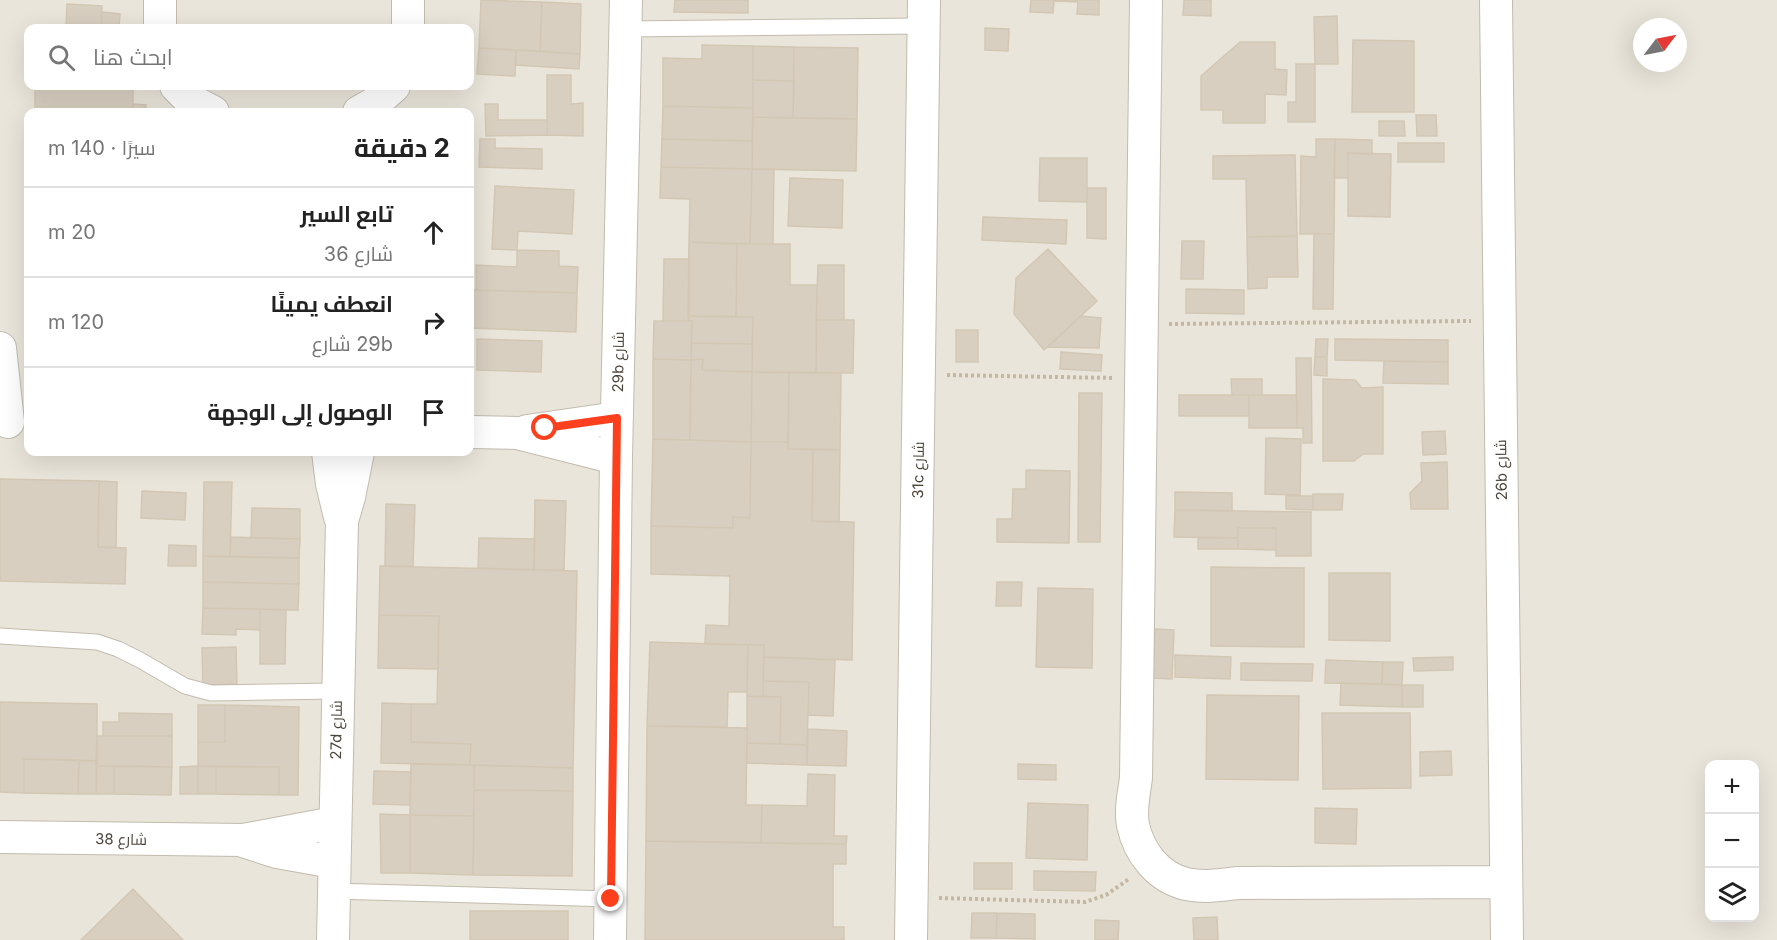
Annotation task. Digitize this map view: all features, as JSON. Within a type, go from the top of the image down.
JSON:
[{"type":"street","points":[[160,0],[160,24]]},
{"type":"street","points":[[408,0],[408,24]]},
{"type":"street","points":[[1146,0],[1136,778],[1132,800],[1132,824],[1139,842],[1150,863],[1167,877],[1187,884],[1208,886],[1238,883],[1506,882]]},
{"type":"street","name":"26b شارع","points":[[1496,0],[1507,940]]},
{"type":"street","name":"31c شارع","points":[[911,940],[923,13]]},
{"type":"street","name":"29b شارع","points":[[610,940],[616,458],[626,15]]},
{"type":"street","points":[[166,90],[170,99],[180,108]]},
{"type":"street","points":[[180,90],[190,100],[205,108]]},
{"type":"street","points":[[366,108],[390,90]]},
{"type":"street","points":[[391,108],[404,90]]},
{"type":"street","points":[[0,348],[12,422]]},
{"type":"street","points":[[474,432],[517,433],[617,418]]},
{"type":"street","points":[[517,433],[616,458]]},
{"type":"street","name":"27d شارع","points":[[329,456],[334,496],[342,520]]},
{"type":"street","name":"27d شارع","points":[[333,940],[342,520],[350,497],[357,456]]},
{"type":"street","points":[[1136,778],[1145,820],[1151,836],[1164,853],[1190,871],[1210,878],[1238,883]]},
{"type":"street","name":"شارع 38","points":[[0,838],[243,840],[334,823]]},
{"type":"street","name":"شارع 38","points":[[243,840],[277,852],[333,877]]},
{"type":"lane","points":[[626,15],[923,13]]},
{"type":"lane","points":[[0,636],[97,642],[118,649],[194,690],[212,693],[337,691]]},
{"type":"lane","points":[[333,877],[611,899]]},
{"type":"path","points":[[1142,324],[1500,321]]},
{"type":"path","points":[[919,374],[1141,379]]},
{"type":"path","points":[[912,897],[1085,902],[1106,895],[1150,863]]},
{"type":"shaded area","points":[[0,0],[1777,0],[1777,940],[0,940]]},
{"type":"building","points":[[481,0],[542,2],[540,51],[479,48]]},
{"type":"building","points":[[675,0],[748,0],[748,13],[674,12]]},
{"type":"building","points":[[1031,0],[1099,0],[1099,15],[1077,14],[1078,2],[1054,1],[1053,13],[1030,12]]},
{"type":"building","points":[[1184,0],[1211,0],[1211,16],[1183,15]]},
{"type":"building","points":[[542,2],[581,4],[580,54],[540,51]]},
{"type":"building","points":[[67,4],[102,6],[101,24],[66,24]]},
{"type":"building","points":[[102,12],[120,14],[119,24],[101,24]]},
{"type":"building","points":[[1337,16],[1338,64],[1315,64],[1314,17]]},
{"type":"building","points":[[985,28],[1009,29],[1008,51],[985,50]]},
{"type":"building","points":[[1353,40],[1414,41],[1414,112],[1352,112]]},
{"type":"building","points":[[1240,42],[1275,42],[1275,69],[1287,70],[1286,95],[1265,94],[1265,123],[1223,123],[1223,110],[1201,110],[1201,76]]},
{"type":"building","points":[[702,45],[753,46],[753,108],[663,106],[663,58],[702,59]]},
{"type":"building","points":[[753,46],[794,47],[794,81],[753,80]]},
{"type":"building","points":[[794,47],[858,48],[857,119],[793,118]]},
{"type":"building","points":[[479,48],[516,50],[515,76],[477,74]]},
{"type":"building","points":[[516,50],[580,54],[579,69],[516,65]]},
{"type":"building","points":[[1296,64],[1315,64],[1315,122],[1288,122],[1288,102],[1296,102]]},
{"type":"building","points":[[547,75],[571,75],[571,104],[583,103],[583,136],[547,135]]},
{"type":"building","points":[[753,80],[794,81],[793,118],[753,117]]},
{"type":"building","points":[[35,90],[133,90],[133,108],[35,108]]},
{"type":"building","points":[[133,104],[146,105],[146,108],[133,108]]},
{"type":"building","points":[[485,104],[498,104],[498,120],[547,120],[547,135],[486,136]]},
{"type":"building","points":[[663,106],[753,108],[752,141],[662,139]]},
{"type":"building","points":[[1416,115],[1436,115],[1437,136],[1417,136]]},
{"type":"building","points":[[753,117],[857,119],[856,171],[752,169]]},
{"type":"building","points":[[1379,121],[1404,121],[1405,136],[1379,136]]},
{"type":"building","points":[[480,139],[495,139],[495,148],[542,149],[542,169],[479,167]]},
{"type":"building","points":[[662,139],[752,141],[752,169],[661,167]]},
{"type":"building","points":[[1316,139],[1335,139],[1334,234],[1300,234],[1301,156],[1316,157]]},
{"type":"building","points":[[1335,139],[1372,140],[1372,154],[1348,153],[1348,178],[1334,178]]},
{"type":"building","points":[[1398,143],[1444,143],[1444,162],[1398,162]]},
{"type":"building","points":[[1348,153],[1391,154],[1390,217],[1348,216]]},
{"type":"building","points":[[1295,155],[1297,236],[1247,237],[1246,179],[1213,179],[1213,156]]},
{"type":"building","points":[[1040,158],[1087,158],[1087,202],[1039,201]]},
{"type":"building","points":[[661,167],[752,169],[750,244],[689,242],[690,199],[660,198]]},
{"type":"building","points":[[752,169],[774,169],[773,244],[750,244]]},
{"type":"building","points":[[790,178],[843,180],[842,228],[788,226]]},
{"type":"building","points":[[495,186],[574,190],[572,234],[518,231],[517,250],[492,249]]},
{"type":"building","points":[[1087,188],[1106,188],[1106,239],[1087,238]]},
{"type":"building","points":[[983,217],[1067,220],[1066,244],[982,240]]},
{"type":"building","points":[[1314,234],[1334,234],[1333,309],[1313,309]]},
{"type":"building","points":[[1297,236],[1298,277],[1267,277],[1267,288],[1248,289],[1247,237]]},
{"type":"building","points":[[1182,241],[1204,241],[1203,279],[1181,279]]},
{"type":"building","points":[[689,242],[737,244],[736,317],[688,316]]},
{"type":"building","points":[[737,244],[790,244],[790,285],[817,285],[816,373],[752,372],[753,317],[736,317]]},
{"type":"building","points":[[1048,249],[1097,301],[1044,350],[1014,314],[1016,278]]},
{"type":"building","points":[[517,250],[559,251],[559,266],[578,267],[577,293],[476,290],[476,265],[517,267]]},
{"type":"building","points":[[664,259],[689,259],[689,321],[663,321]]},
{"type":"building","points":[[818,265],[844,265],[844,320],[816,320]]},
{"type":"building","points":[[1186,289],[1244,290],[1244,314],[1186,313]]},
{"type":"building","points":[[474,290],[577,293],[576,332],[474,328]]},
{"type":"building","points":[[688,316],[753,317],[752,344],[691,343],[692,321],[689,321]]},
{"type":"building","points":[[1081,316],[1101,318],[1099,348],[1048,347]]},
{"type":"building","points":[[816,320],[854,320],[853,373],[816,373]]},
{"type":"building","points":[[654,321],[692,321],[691,360],[653,359]]},
{"type":"building","points":[[956,330],[978,330],[978,362],[956,362]]},
{"type":"building","points":[[477,339],[542,341],[541,372],[477,370]]},
{"type":"building","points":[[1316,339],[1328,339],[1327,357],[1315,357]]},
{"type":"building","points":[[1335,339],[1448,340],[1448,362],[1335,360]]},
{"type":"building","points":[[691,343],[752,344],[752,372],[702,370],[703,359],[691,360]]},
{"type":"building","points":[[1061,352],[1102,355],[1101,371],[1060,369]]},
{"type":"building","points":[[1315,357],[1327,357],[1327,376],[1314,375]]},
{"type":"building","points":[[1296,358],[1311,358],[1312,443],[1303,443],[1303,428],[1297,428]]},
{"type":"building","points":[[653,359],[691,360],[690,440],[653,439]]},
{"type":"building","points":[[703,359],[702,370],[752,372],[751,442],[690,440],[691,360]]},
{"type":"building","points":[[1384,361],[1448,362],[1448,384],[1383,383]]},
{"type":"building","points":[[752,372],[789,372],[788,442],[751,442]]},
{"type":"building","points":[[789,372],[841,373],[840,450],[788,449]]},
{"type":"building","points":[[1231,379],[1262,379],[1262,395],[1232,395]]},
{"type":"building","points":[[1323,379],[1355,380],[1362,388],[1383,387],[1383,454],[1363,454],[1354,461],[1323,461]]},
{"type":"building","points":[[1079,393],[1102,393],[1100,542],[1078,542]]},
{"type":"building","points":[[1179,395],[1249,395],[1249,416],[1179,416]]},
{"type":"building","points":[[1249,395],[1297,395],[1297,428],[1249,428]]},
{"type":"building","points":[[1445,431],[1446,454],[1423,455],[1422,432]]},
{"type":"building","points":[[1266,438],[1301,439],[1300,495],[1265,494]]},
{"type":"building","points":[[653,439],[751,442],[750,518],[733,517],[733,528],[651,526]]},
{"type":"building","points":[[751,442],[788,442],[788,449],[813,449],[812,521],[854,522],[852,660],[764,657],[764,645],[705,644],[706,625],[729,626],[730,576],[651,574],[651,526],[733,528],[733,517],[750,518]]},
{"type":"building","points":[[813,449],[840,450],[839,522],[812,521]]},
{"type":"building","points":[[1447,462],[1448,509],[1411,509],[1410,493],[1422,481],[1421,463]]},
{"type":"building","points":[[1026,470],[1070,471],[1069,543],[997,542],[997,519],[1012,519],[1013,489],[1026,489]]},
{"type":"building","points":[[0,479],[99,481],[98,547],[126,548],[125,584],[0,581]]},
{"type":"building","points":[[99,481],[117,482],[116,547],[98,547]]},
{"type":"building","points":[[204,482],[232,482],[230,557],[203,556]]},
{"type":"building","points":[[142,491],[186,493],[185,520],[141,518]]},
{"type":"building","points":[[1175,492],[1232,493],[1232,511],[1175,510]]},
{"type":"building","points":[[1313,494],[1343,494],[1342,510],[1313,510]]},
{"type":"building","points":[[1286,496],[1313,496],[1313,510],[1286,509]]},
{"type":"building","points":[[535,500],[566,501],[564,570],[534,570]]},
{"type":"building","points":[[386,504],[415,505],[413,566],[385,566]]},
{"type":"building","points":[[252,508],[300,509],[300,539],[251,538]]},
{"type":"building","points":[[1175,510],[1311,512],[1311,556],[1276,556],[1276,528],[1238,528],[1238,538],[1174,537]]},
{"type":"building","points":[[1238,528],[1276,528],[1276,550],[1238,549]]},
{"type":"building","points":[[231,537],[300,539],[299,558],[230,557]]},
{"type":"building","points":[[479,538],[535,539],[534,570],[478,568]]},
{"type":"building","points":[[1198,538],[1238,538],[1238,549],[1198,549]]},
{"type":"building","points":[[169,545],[196,546],[196,566],[168,566]]},
{"type":"building","points":[[203,556],[299,558],[299,584],[203,582]]},
{"type":"building","points":[[380,566],[577,571],[573,768],[470,765],[471,744],[411,742],[411,704],[437,704],[439,616],[379,615]]},
{"type":"building","points":[[1211,567],[1304,568],[1304,647],[1211,646]]},
{"type":"building","points":[[1329,573],[1390,573],[1390,641],[1329,640]]},
{"type":"building","points":[[203,582],[299,584],[298,610],[203,608]]},
{"type":"building","points":[[997,582],[1022,582],[1021,606],[996,606]]},
{"type":"building","points":[[1038,588],[1093,589],[1092,668],[1036,667]]},
{"type":"building","points":[[203,608],[260,609],[260,630],[236,629],[236,635],[202,634]]},
{"type":"building","points":[[260,609],[286,610],[285,664],[260,664]]},
{"type":"building","points":[[379,615],[439,616],[438,669],[378,668]]},
{"type":"building","points":[[1155,629],[1174,630],[1172,679],[1152,678]]},
{"type":"building","points":[[650,642],[748,645],[747,692],[728,692],[727,727],[647,726]]},
{"type":"building","points":[[748,645],[764,645],[763,697],[747,696]]},
{"type":"building","points":[[236,647],[237,684],[203,685],[202,648]]},
{"type":"building","points":[[1175,655],[1231,657],[1230,679],[1175,677]]},
{"type":"building","points":[[764,657],[835,660],[833,716],[808,715],[809,682],[763,681]]},
{"type":"building","points":[[1453,657],[1453,670],[1414,671],[1413,658]]},
{"type":"building","points":[[1326,660],[1383,662],[1382,684],[1325,683]]},
{"type":"building","points":[[1383,662],[1403,662],[1402,685],[1382,684]]},
{"type":"building","points":[[1241,663],[1313,664],[1312,681],[1241,680]]},
{"type":"building","points":[[763,681],[809,682],[807,745],[780,744],[781,697],[763,697]]},
{"type":"building","points":[[1341,683],[1402,685],[1402,707],[1340,705]]},
{"type":"building","points":[[1402,685],[1423,685],[1423,707],[1402,707]]},
{"type":"building","points":[[1207,695],[1299,696],[1298,780],[1206,779]]},
{"type":"building","points":[[747,696],[781,697],[780,744],[747,743]]},
{"type":"building","points":[[0,702],[97,704],[97,761],[24,759],[24,793],[0,792]]},
{"type":"building","points":[[382,703],[411,704],[411,742],[471,744],[470,765],[381,763]]},
{"type":"building","points":[[198,705],[225,705],[225,742],[198,742]]},
{"type":"building","points":[[225,705],[299,707],[298,795],[279,795],[279,767],[198,766],[198,742],[225,742]]},
{"type":"building","points":[[119,713],[172,714],[172,736],[103,736],[103,722],[119,722]]},
{"type":"building","points":[[1322,713],[1410,713],[1411,788],[1323,789]]},
{"type":"building","points":[[647,726],[747,728],[746,805],[762,805],[761,843],[646,841]]},
{"type":"building","points":[[808,729],[847,731],[846,766],[807,765]]},
{"type":"building","points":[[97,736],[172,736],[172,767],[96,766]]},
{"type":"building","points":[[747,743],[807,745],[807,765],[747,763]]},
{"type":"building","points":[[1451,751],[1452,775],[1420,776],[1420,752]]},
{"type":"building","points":[[24,759],[79,760],[78,794],[24,793]]},
{"type":"building","points":[[79,760],[97,761],[96,794],[78,794]]},
{"type":"building","points":[[411,764],[474,765],[474,816],[410,815]]},
{"type":"building","points":[[1018,764],[1056,765],[1056,780],[1018,779]]},
{"type":"building","points":[[474,765],[573,768],[573,791],[474,790]]},
{"type":"building","points":[[96,766],[114,766],[114,794],[96,794]]},
{"type":"building","points":[[114,766],[172,767],[171,795],[114,794]]},
{"type":"building","points":[[198,766],[198,794],[180,794],[180,767]]},
{"type":"building","points":[[198,766],[216,767],[216,794],[198,794]]},
{"type":"building","points":[[216,767],[279,767],[279,795],[216,794]]},
{"type":"building","points":[[374,771],[411,772],[410,805],[373,804]]},
{"type":"building","points":[[808,774],[835,775],[834,836],[847,836],[846,844],[761,843],[762,805],[807,806]]},
{"type":"building","points":[[474,790],[573,791],[572,876],[473,875]]},
{"type":"building","points":[[1028,803],[1088,805],[1087,860],[1026,858]]},
{"type":"building","points":[[1315,808],[1357,809],[1356,844],[1315,843]]},
{"type":"building","points":[[380,814],[410,815],[410,873],[381,873]]},
{"type":"building","points":[[410,815],[474,816],[473,875],[410,873]]},
{"type":"building","points":[[646,841],[846,844],[846,864],[833,864],[833,927],[844,927],[844,940],[645,940]]},
{"type":"building","points":[[974,863],[1012,863],[1012,889],[974,889]]},
{"type":"building","points":[[1034,871],[1096,872],[1095,891],[1034,890]]},
{"type":"building","points":[[133,889],[183,940],[81,940]]},
{"type":"building","points":[[470,911],[568,911],[568,940],[470,940]]},
{"type":"building","points":[[972,913],[997,913],[996,938],[971,938]]},
{"type":"building","points":[[997,913],[1035,914],[1035,939],[996,938]]},
{"type":"building","points":[[1217,917],[1218,940],[1194,940],[1193,918]]},
{"type":"building","points":[[1095,920],[1119,921],[1118,940],[1095,940]]},
{"type":"route","points":[[545,428],[617,418],[611,899]]}]
